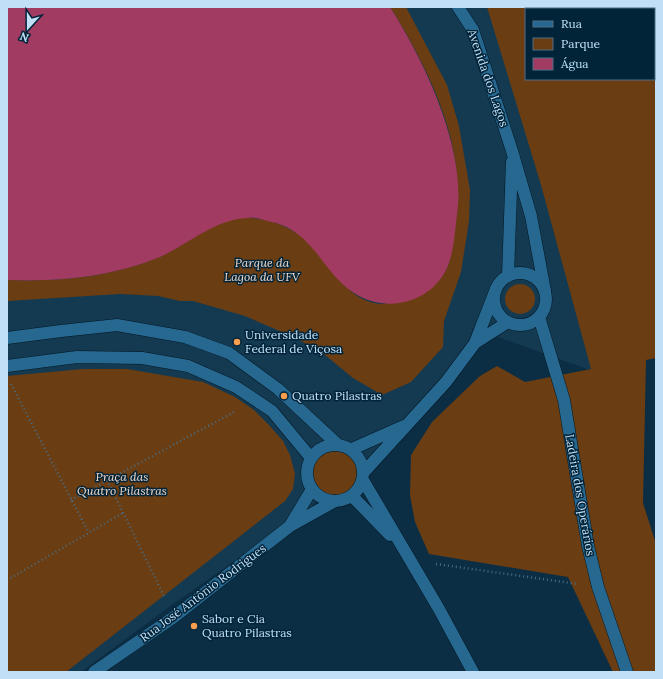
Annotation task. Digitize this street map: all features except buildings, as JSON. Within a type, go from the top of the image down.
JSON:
[{"type":"main road","name":"Avenida dos Lagos","points":[[458,7],[473,30],[512,151],[531,216],[545,291]]},
{"type":"main road","name":"Avenida dos Lagos","points":[[508,276],[512,151]]},
{"type":"main road","points":[[337,444],[322,447],[311,458],[307,473],[308,482],[312,489],[322,498],[335,501],[352,496],[357,492],[363,476],[446,382],[475,343],[496,289],[503,279],[508,276],[523,273],[530,275],[542,284],[545,291],[545,305],[539,317],[525,324],[508,322],[497,312],[494,296],[496,289]]},
{"type":"main road","name":"Ladeira dos Operários","points":[[539,317],[564,400],[588,546],[598,587],[627,672]]},
{"type":"main road","points":[[475,343],[508,322]]},
{"type":"main road","points":[[7,338],[116,325],[185,337],[229,353],[278,389],[337,444],[352,449],[362,463],[363,476],[473,672]]},
{"type":"main road","points":[[7,366],[77,357],[142,358],[188,366],[236,387],[272,411],[311,458]]},
{"type":"main road","points":[[352,449],[407,425]]},
{"type":"main road","name":"Rua José Antônio Rodrigues","points":[[290,526],[312,489]]},
{"type":"main road","points":[[352,496],[405,550]]},
{"type":"main road","name":"Rua José Antônio Rodrigues","points":[[94,672],[174,617],[290,526],[335,501]]},
{"type":"path","points":[[8,380],[88,532]]},
{"type":"path","points":[[71,500],[257,400]]},
{"type":"path","points":[[107,480],[174,617]]},
{"type":"path","points":[[7,580],[123,513]]},
{"type":"path","points":[[414,566],[432,563],[598,587]]},
{"type":"shaded area","name":"Universidade Federal de Viçosa","points":[[7,7],[656,7],[656,357],[590,370],[473,328],[459,371],[382,451],[336,479],[310,508],[169,607],[81,672],[7,672]]},
{"type":"green space","name":"Parque da Lagoa da UFV","points":[[390,7],[406,7],[447,85],[459,126],[470,190],[469,221],[461,272],[444,321],[443,347],[411,382],[382,395],[353,378],[325,355],[296,338],[245,316],[193,301],[180,301],[158,296],[120,294],[7,301],[7,280],[65,279],[104,274],[123,269],[159,257],[215,226],[238,218],[251,218],[273,222],[288,228],[301,236],[348,289],[369,302],[382,304],[390,303],[436,283],[446,270],[449,263],[452,246],[457,180],[453,146],[432,84],[412,43]]},
{"type":"green space","points":[[487,7],[656,7],[656,358],[646,360],[643,503],[656,544],[656,672],[613,672],[568,577],[429,554],[415,522],[410,495],[411,455],[432,422],[480,376],[497,366],[525,382],[591,369],[541,185]]},
{"type":"green space","points":[[520,284],[530,289],[535,299],[530,309],[520,314],[510,309],[505,299],[510,289]]},
{"type":"green space","name":"Praça das Quatro Pilastras","points":[[83,369],[127,369],[203,382],[235,397],[254,410],[283,441],[290,455],[295,474],[293,489],[285,501],[66,672],[7,672],[7,376]]},
{"type":"green space","points":[[330,449],[340,449],[349,453],[355,459],[359,468],[359,478],[355,487],[349,493],[340,497],[330,497],[321,493],[315,487],[311,478],[311,468],[315,459],[321,453]]},
{"type":"water","points":[[7,7],[390,7],[403,28],[429,79],[440,106],[456,162],[458,189],[454,241],[447,268],[440,280],[430,290],[419,297],[406,302],[393,304],[380,303],[367,299],[354,293],[342,284],[306,241],[296,233],[283,225],[250,218],[236,219],[213,227],[160,257],[142,264],[104,274],[65,279],[7,280]]},
{"type":"place","name":"Universidade Federal de Viçosa","points":[[237,342]]},
{"type":"place","name":"Quatro Pilastras","points":[[284,396]]},
{"type":"place","name":"Sabor e Cia Quatro Pilastras","points":[[194,626]]}]
